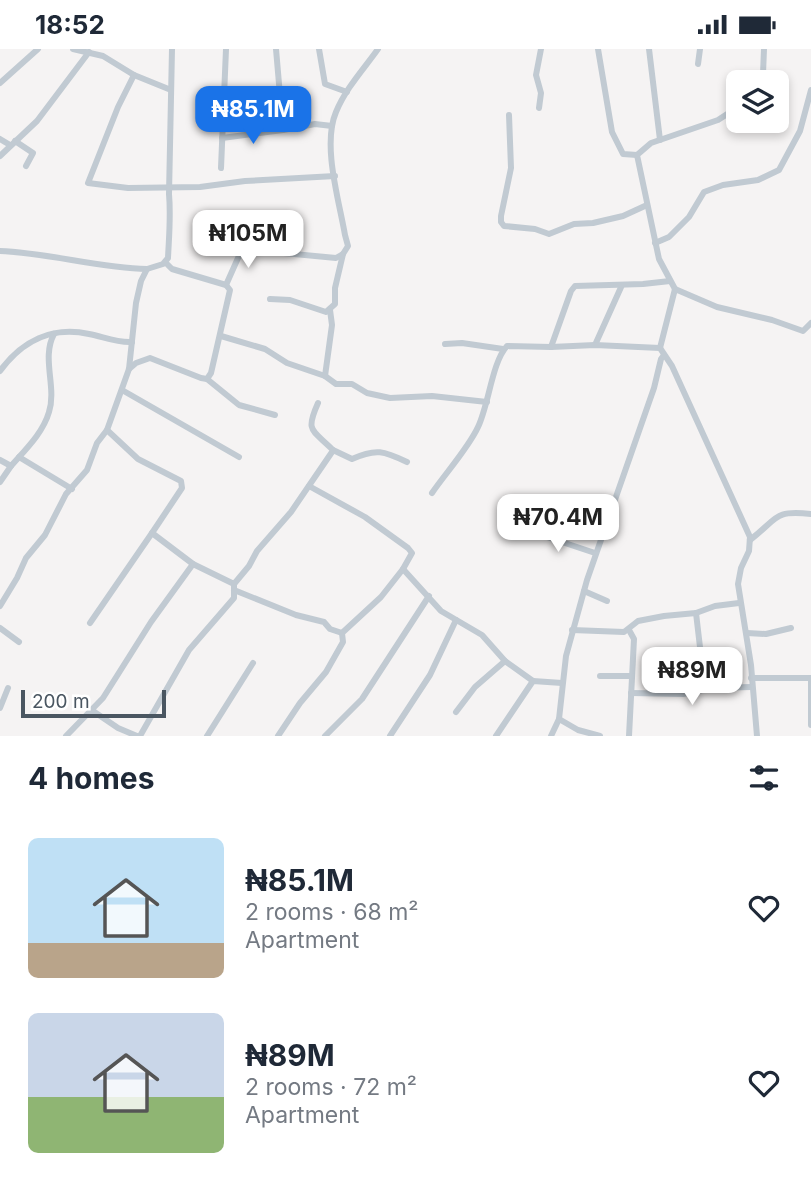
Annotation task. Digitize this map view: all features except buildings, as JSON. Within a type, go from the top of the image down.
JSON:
[{"type":"street","points":[[0,83],[38,49]]},
{"type":"street","points":[[73,49],[107,57],[134,75],[172,90]]},
{"type":"street","points":[[0,251],[31,252],[122,268],[148,269],[166,263],[169,258],[168,229],[171,215],[169,186],[172,49]]},
{"type":"street","points":[[221,168],[226,49]]},
{"type":"street","points":[[276,49],[283,130]]},
{"type":"street","points":[[319,49],[325,84],[346,92]]},
{"type":"street","points":[[270,299],[290,300],[326,312],[335,304],[335,288],[343,254],[348,246],[330,142],[332,126],[335,113],[346,92],[378,49]]},
{"type":"street","points":[[539,108],[541,93],[536,75],[541,49]]},
{"type":"street","points":[[598,49],[615,140],[623,154],[637,155],[660,140],[710,123],[726,114]]},
{"type":"street","points":[[649,49],[660,140]]},
{"type":"street","points":[[698,64],[700,49]]},
{"type":"street","points":[[763,70],[764,49]]},
{"type":"street","points":[[0,156],[42,115],[89,52]]},
{"type":"street","points":[[134,75],[118,107],[88,183],[128,188],[200,187],[246,181],[335,176]]},
{"type":"street","points":[[655,243],[668,237],[689,217],[704,192],[723,185],[758,180],[779,170],[800,131],[811,90]]},
{"type":"street","points":[[509,115],[511,168],[501,216],[504,226],[535,229],[549,234],[567,226],[623,216],[647,205]]},
{"type":"street","points":[[222,138],[315,124],[332,126]]},
{"type":"street","points":[[0,138],[33,155],[26,166]]},
{"type":"street","points":[[637,155],[659,259],[675,289],[717,307],[772,320],[803,331],[811,338]]},
{"type":"street","points":[[226,285],[240,251],[244,248],[336,258],[343,254]]},
{"type":"street","points":[[166,263],[177,271],[226,285],[230,292],[214,365],[207,379]]},
{"type":"street","points":[[0,606],[26,558],[43,538],[66,494],[86,470],[97,443],[107,430],[133,362],[136,303],[141,281],[148,269]]},
{"type":"street","points":[[555,345],[572,289],[581,285],[670,281]]},
{"type":"street","points":[[595,345],[622,285]]},
{"type":"street","points":[[675,289],[660,348],[714,456],[750,540],[749,551],[738,578],[747,633],[757,736]]},
{"type":"street","points":[[325,376],[332,325],[330,310]]},
{"type":"street","points":[[803,331],[811,323]]},
{"type":"street","points":[[0,371],[9,358],[23,347],[38,338],[60,331],[117,342],[132,342]]},
{"type":"street","points":[[0,482],[10,466],[35,438],[50,411],[49,356],[50,342],[54,334]]},
{"type":"street","points":[[221,336],[265,349],[286,363],[325,376],[336,384],[352,384],[367,393],[390,398],[432,395],[487,402]]},
{"type":"street","points":[[445,344],[462,343],[503,349],[511,345],[660,348]]},
{"type":"street","points":[[432,493],[475,433],[503,349]]},
{"type":"street","points":[[551,736],[559,719],[562,683],[572,630],[595,553],[654,388],[660,359],[664,355]]},
{"type":"street","points":[[133,362],[150,358],[207,379],[239,405],[275,415]]},
{"type":"street","points":[[122,390],[239,457]]},
{"type":"street","points":[[318,403],[310,422],[312,429],[333,450],[352,459],[372,451],[385,452],[407,462]]},
{"type":"street","points":[[90,623],[181,488],[181,481],[138,459],[107,430]]},
{"type":"street","points":[[93,711],[118,728],[139,736],[189,650],[233,598],[234,587],[257,551],[277,530],[333,450]]},
{"type":"street","points":[[19,457],[72,489]]},
{"type":"street","points":[[0,460],[10,466]]},
{"type":"street","points":[[309,486],[365,517],[412,553],[404,569],[381,597],[342,633]]},
{"type":"street","points":[[750,540],[775,517],[788,512],[811,514]]},
{"type":"street","points":[[529,531],[595,553]]},
{"type":"street","points":[[152,533],[193,564],[234,587],[296,615],[324,622],[330,629],[342,633]]},
{"type":"street","points":[[66,736],[93,711],[193,564]]},
{"type":"street","points":[[404,569],[441,611],[482,635],[505,661],[533,681],[562,683]]},
{"type":"street","points":[[584,591],[607,601]]},
{"type":"street","points":[[325,736],[362,699],[429,596]]},
{"type":"street","points":[[572,630],[624,632],[638,621],[664,615],[696,613],[715,606],[740,603]]},
{"type":"street","points":[[696,613],[705,690]]},
{"type":"street","points":[[390,736],[430,675],[456,620]]},
{"type":"street","points":[[0,628],[19,642]]},
{"type":"street","points":[[747,633],[766,634],[791,628]]},
{"type":"street","points":[[629,630],[634,639],[629,736]]},
{"type":"street","points":[[278,736],[326,672],[344,642],[342,633]]},
{"type":"street","points":[[456,712],[475,687],[505,661]]},
{"type":"street","points":[[207,736],[253,663]]},
{"type":"street","points":[[600,676],[632,676]]},
{"type":"street","points":[[751,678],[811,678],[811,726]]},
{"type":"street","points":[[496,736],[533,681]]},
{"type":"street","points":[[631,693],[683,694],[751,687]]},
{"type":"street","points":[[0,708],[8,688]]},
{"type":"street","points":[[559,719],[578,733],[600,736]]}]
